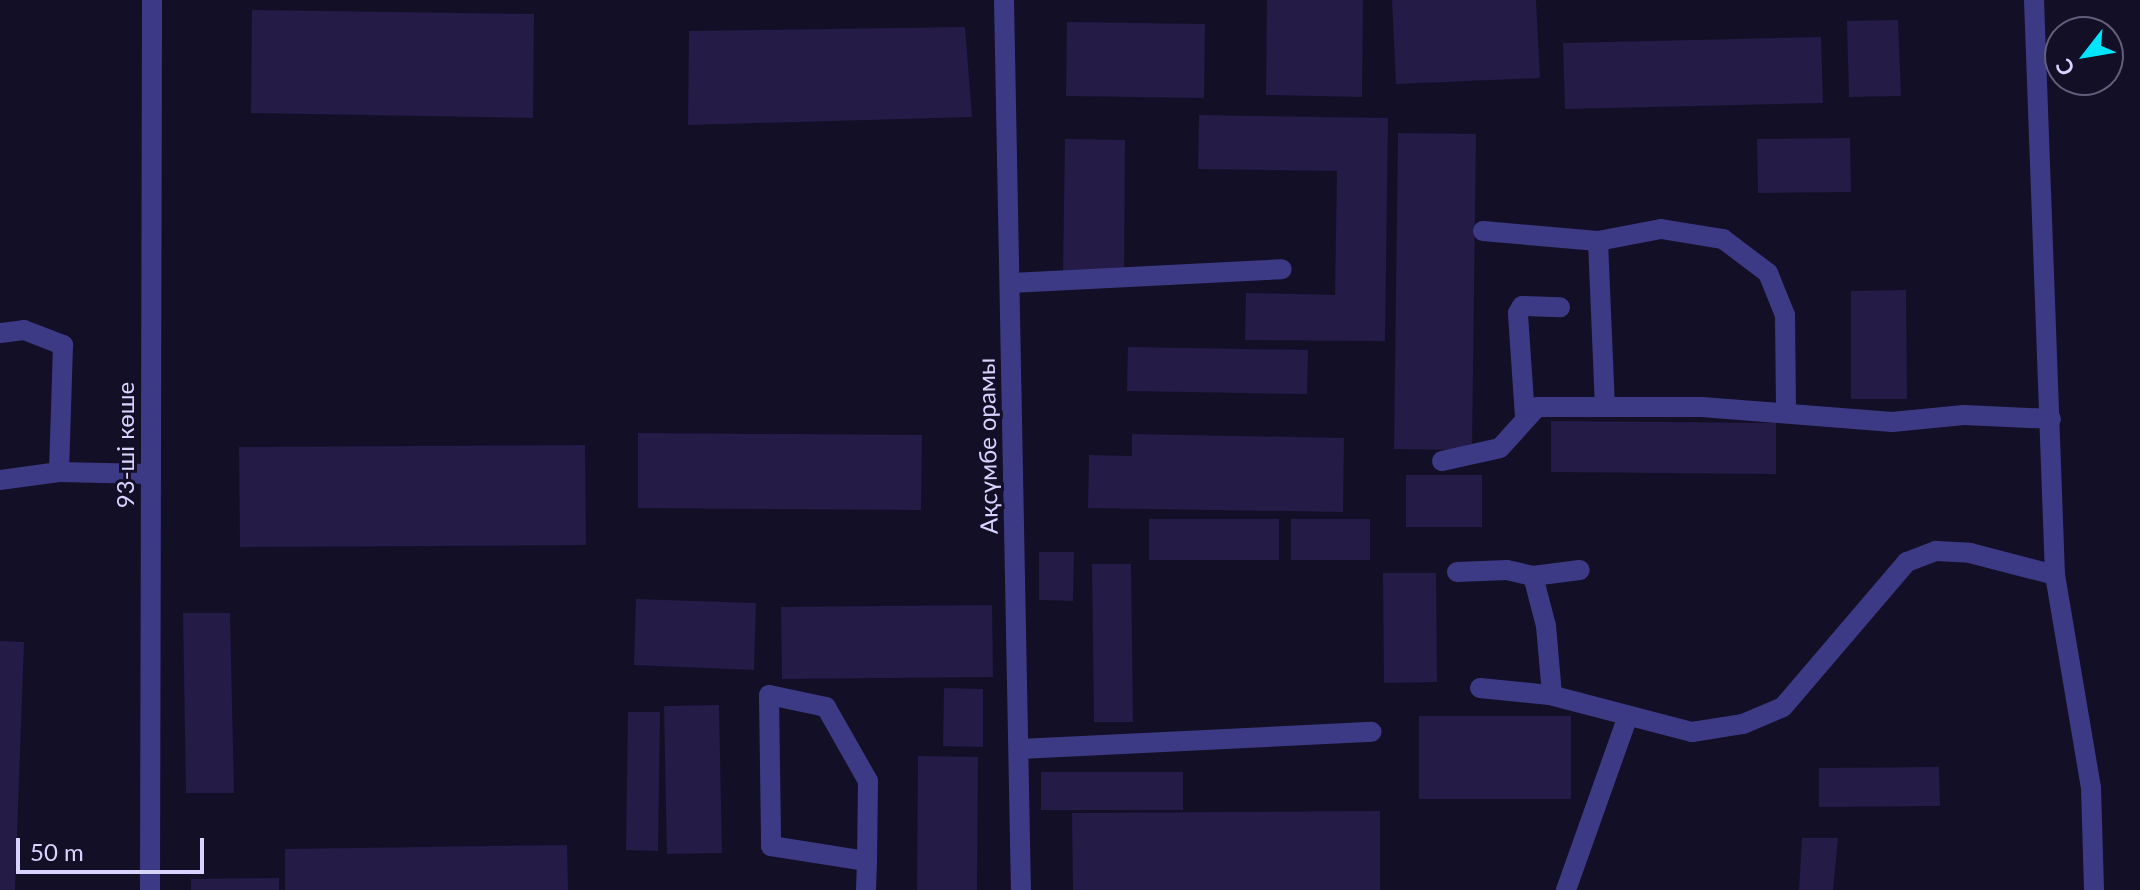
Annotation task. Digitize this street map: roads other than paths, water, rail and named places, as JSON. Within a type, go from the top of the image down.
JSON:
[{"type":"lane","name":"93-ші көше","points":[[150,890],[152,0]]},
{"type":"lane","name":"Ақсүмбе орамы","points":[[1004,0],[1021,890]]},
{"type":"lane","points":[[2034,0],[2055,575],[2091,788],[2094,890]]},
{"type":"lane","points":[[1483,231],[1598,241],[1661,229],[1723,239],[1768,273],[1785,315],[1786,412]]},
{"type":"lane","points":[[1598,241],[1605,406]]},
{"type":"lane","points":[[1010,283],[1282,269]]},
{"type":"lane","points":[[1525,417],[1518,313],[1522,306],[1560,307]]},
{"type":"lane","points":[[0,333],[24,330],[63,345],[59,472]]},
{"type":"lane","points":[[1442,461],[1500,448],[1537,407],[1786,412],[1892,422],[1964,415],[2051,419]]},
{"type":"lane","points":[[0,480],[59,472],[151,474]]},
{"type":"lane","points":[[1480,688],[1552,695],[1692,732],[1743,724],[1783,707],[1907,562],[1936,551],[1970,553],[2055,575]]},
{"type":"lane","points":[[1457,572],[1507,570],[1533,576],[1580,570]]},
{"type":"lane","points":[[1533,576],[1546,626],[1552,695]]},
{"type":"lane","points":[[866,890],[867,861],[868,781],[826,707],[769,695],[771,846],[867,861]]},
{"type":"lane","points":[[1566,890],[1628,716]]},
{"type":"lane","points":[[1020,749],[1372,732]]}]
